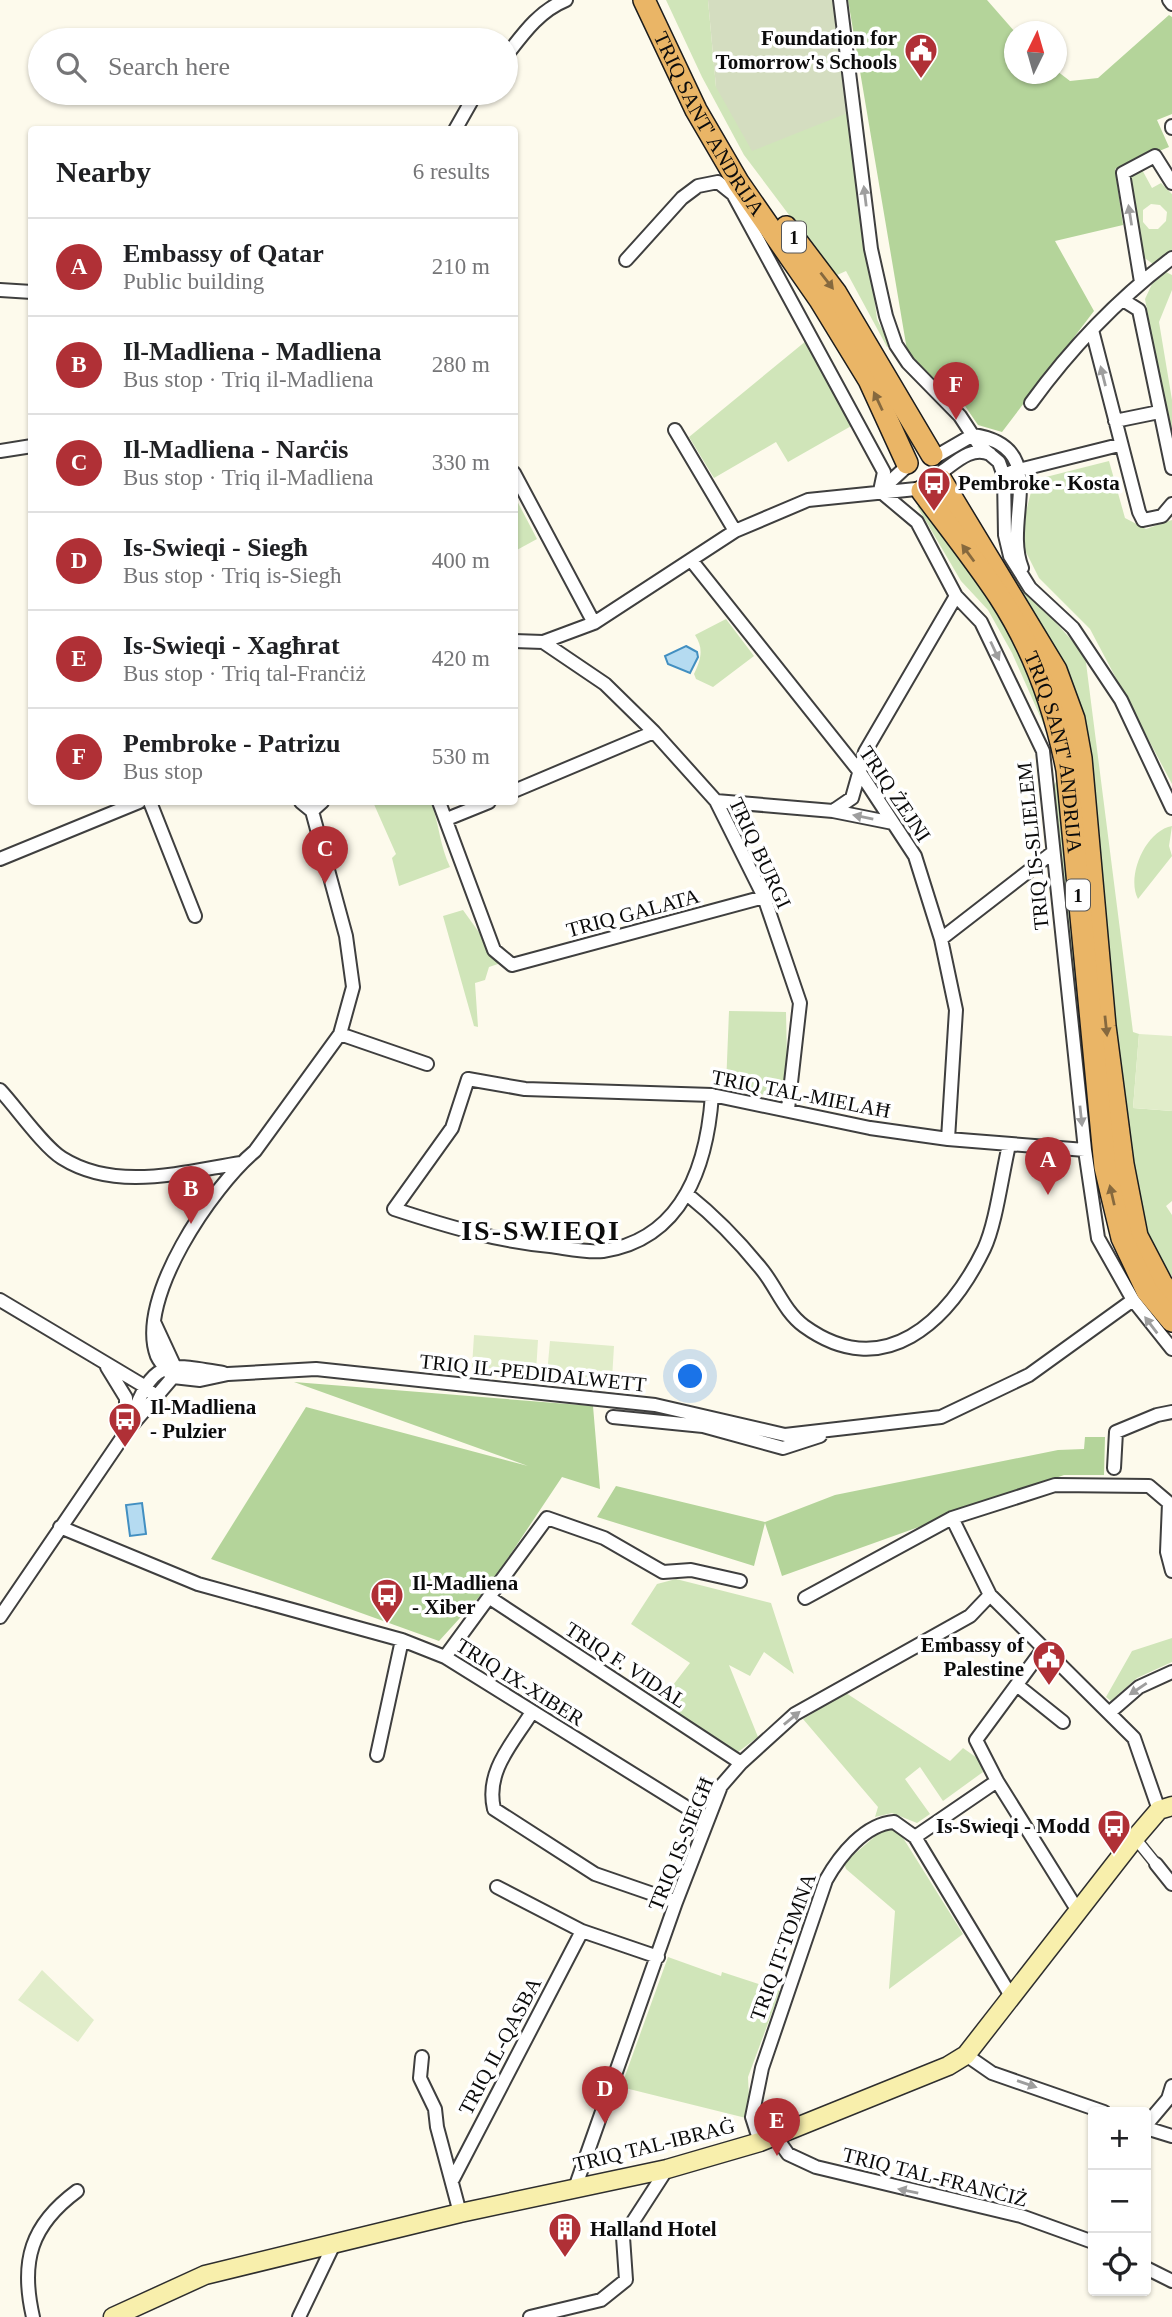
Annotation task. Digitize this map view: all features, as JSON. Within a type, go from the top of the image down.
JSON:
[{"type":"highway","name":"TRIQ SANT' ANDRIJA","points":[[644,0],[696,110],[738,182],[820,300],[869,380],[906,465],[905,478],[919,490],[1000,597],[1040,677],[1057,720],[1067,770],[1105,1167],[1122,1238],[1147,1291],[1172,1321]]},
{"type":"highway","name":"TRIQ SANT' ANDRIJA","points":[[659,0],[706,103],[746,176],[836,293],[1056,670],[1074,719],[1081,758],[1105,1026],[1123,1164],[1137,1236],[1162,1284],[1172,1296]]},
{"type":"highway","points":[[906,465],[918,454],[938,466],[933,488],[919,490]]},
{"type":"main road","name":"TRIQ TAL-IBRAĠ","points":[[113,2317],[205,2275],[460,2213],[667,2169],[768,2140],[948,2066],[966,2055],[1135,1838],[1166,1808]]},
{"type":"street","points":[[518,41],[534,22],[554,5],[566,0]]},
{"type":"street","points":[[840,0],[871,248],[886,316],[896,345],[908,363],[960,416],[972,435],[999,462],[1004,474],[1006,546],[1030,588],[1073,628],[1121,700],[1172,808]]},
{"type":"street","points":[[457,126],[469,105]]},
{"type":"street","points":[[1141,282],[1123,173],[1155,156],[1172,183]]},
{"type":"street","points":[[626,260],[682,198],[698,186],[718,182],[733,194],[884,472],[880,491]]},
{"type":"street","points":[[1031,403],[1062,360],[1141,282],[1172,258]]},
{"type":"street","points":[[0,290],[28,292]]},
{"type":"street","points":[[1123,300],[1139,310],[1172,468]]},
{"type":"street","points":[[1092,330],[1119,446],[1143,520],[1162,516],[1172,504]]},
{"type":"street","points":[[1115,421],[1159,412]]},
{"type":"street","points":[[675,430],[735,531]]},
{"type":"street","points":[[938,466],[972,435]]},
{"type":"street","points":[[972,435],[1005,446],[1013,455],[1019,470],[1017,541],[1020,562],[1030,588]]},
{"type":"street","points":[[1004,474],[1119,446]]},
{"type":"street","points":[[0,451],[28,447]]},
{"type":"street","points":[[938,466],[968,454],[981,451],[990,454]]},
{"type":"street","points":[[880,491],[906,465]]},
{"type":"street","points":[[518,481],[594,624]]},
{"type":"street","points":[[518,640],[543,642],[594,624],[735,531],[808,499],[880,491],[919,490]]},
{"type":"street","name":"TRIQ IS-SLIELEM","points":[[880,491],[917,522],[956,596],[981,622],[1043,751],[1085,1150],[1098,1238],[1133,1300],[1172,1349]]},
{"type":"street","name":"TRIQ ŻEJNI","points":[[691,560],[859,771],[915,856],[941,939],[956,1010],[948,1139]]},
{"type":"street","points":[[833,811],[852,799],[865,752],[956,596]]},
{"type":"street","name":"TRIQ BURGI","points":[[543,642],[605,684],[654,732],[716,801],[764,897],[800,1003],[788,1109]]},
{"type":"street","points":[[518,788],[654,732]]},
{"type":"street","points":[[716,801],[833,811],[893,823]]},
{"type":"street","points":[[0,859],[132,805]]},
{"type":"street","points":[[151,805],[195,916]]},
{"type":"street","points":[[0,1617],[126,1432],[147,1395],[171,1370],[154,1321],[165,1278],[183,1241],[241,1163],[255,1151],[341,1034],[352,987],[346,936],[312,811],[305,805]]},
{"type":"street","points":[[312,811],[319,805]]},
{"type":"street","points":[[440,805],[447,819],[481,805]]},
{"type":"street","name":"TRIQ GALATA","points":[[447,819],[494,950],[512,965],[764,897]]},
{"type":"street","points":[[941,939],[1052,853]]},
{"type":"street","points":[[341,1034],[427,1064]]},
{"type":"street","name":"TRIQ TAL-MIELAĦ","points":[[688,1195],[663,1224],[635,1243],[601,1251],[516,1243],[453,1229],[394,1209],[452,1128],[468,1079],[525,1089],[712,1095],[870,1128],[948,1139],[1085,1150]]},
{"type":"street","points":[[0,1090],[60,1157],[89,1171],[132,1179],[241,1163]]},
{"type":"street","points":[[712,1095],[709,1135],[688,1195],[729,1229],[765,1275],[781,1301],[803,1326],[835,1343],[867,1350],[904,1341],[941,1316],[985,1247],[1009,1145]]},
{"type":"street","points":[[0,1300],[107,1366],[147,1395]]},
{"type":"street","name":"TRIQ IL-PEDIDALWETT","points":[[171,1370],[200,1380],[228,1374],[316,1369],[655,1405],[786,1435],[941,1417],[1029,1376],[1133,1300]]},
{"type":"street","points":[[107,1366],[126,1398],[126,1432]]},
{"type":"street","points":[[120,1388],[147,1395]]},
{"type":"street","points":[[1114,1468],[1116,1432],[1157,1415],[1172,1412]]},
{"type":"street","points":[[613,1417],[703,1426],[783,1448],[835,1430]]},
{"type":"street","points":[[805,1598],[952,1518],[1055,1485],[1149,1486],[1169,1503],[1167,1552],[1172,1571]]},
{"type":"street","points":[[445,1657],[547,1518],[604,1538],[663,1572],[691,1570],[740,1581]]},
{"type":"street","points":[[952,1518],[990,1595],[1134,1738],[1166,1808]]},
{"type":"street","name":"TRIQ IX-XIBER","points":[[60,1527],[198,1584],[402,1640],[445,1657],[708,1820]]},
{"type":"street","name":"TRIQ IS-SIEGĦ","points":[[576,2188],[676,1902],[721,1786],[741,1763],[795,1714],[970,1616],[990,1595]]},
{"type":"street","name":"TRIQ F. VIDAL","points":[[490,1598],[741,1763]]},
{"type":"street","points":[[377,1755],[402,1640]]},
{"type":"street","points":[[1043,1649],[976,1740],[997,1781],[1078,1911]]},
{"type":"street","points":[[1109,1713],[1139,1686],[1172,1672]]},
{"type":"street","points":[[1018,1686],[1063,1722]]},
{"type":"street","points":[[532,1712],[493,1774],[491,1795],[494,1809],[594,1874],[676,1902]]},
{"type":"street","points":[[997,1781],[915,1837],[1011,1996]]},
{"type":"street","name":"TRIQ IT-TOMNA","points":[[768,2140],[752,2117],[762,2068],[826,1880],[836,1861],[877,1823],[894,1822],[915,1837]]},
{"type":"street","points":[[1135,1838],[1172,1884]]},
{"type":"street","points":[[497,1886],[582,1931],[658,1957]]},
{"type":"street","name":"TRIQ IL-QASBA","points":[[453,2179],[582,1931]]},
{"type":"street","points":[[966,2055],[992,2073],[1090,2107]]},
{"type":"street","points":[[422,2057],[420,2077],[435,2109],[437,2127],[460,2213]]},
{"type":"street","points":[[1151,2121],[1168,2099],[1172,2086]]},
{"type":"street","points":[[1151,2129],[1172,2136]]},
{"type":"street","name":"TRIQ TAL-FRANĊIŻ","points":[[768,2140],[788,2154],[816,2167],[1021,2216],[1088,2239]]},
{"type":"street","points":[[530,2317],[601,2300],[626,2280],[623,2238],[667,2169]]},
{"type":"street","points":[[33,2317],[28,2281],[36,2238],[52,2209],[77,2191]]},
{"type":"street","points":[[299,2317],[335,2242]]},
{"type":"street","points":[[1151,2270],[1172,2281]]},
{"type":"green space","points":[[666,0],[708,0],[716,87],[850,112],[877,319],[890,346],[887,347],[846,271],[835,276],[744,155],[702,77]]},
{"type":"green space","points":[[708,0],[833,0],[850,112],[752,151],[716,87]]},
{"type":"green space","points":[[848,0],[987,0],[1005,21],[1004,84],[1067,84],[1067,79],[1070,81],[1098,78],[1169,15],[1172,17],[1172,114],[1157,120],[1169,147],[1115,169],[1123,225],[1055,241],[1094,311],[1002,432],[978,425],[963,403],[908,356]]},
{"type":"green space","points":[[1140,166],[1152,188],[1161,183],[1172,194],[1172,251],[1153,264],[1139,254],[1127,174]],"holes":[[[1151,204],[1160,205],[1167,212],[1166,221],[1158,229],[1149,229],[1143,222],[1143,210]]]},
{"type":"green space","points":[[1166,272],[1172,275],[1172,290],[1159,322],[1172,400],[1172,450],[1145,299],[1152,284]]},
{"type":"green space","points":[[806,341],[853,425],[788,462],[776,442],[714,478],[689,437]]},
{"type":"green space","points":[[1109,461],[1125,518],[1146,529],[1172,520],[1172,784],[1090,629],[1039,578],[1023,546],[1026,512],[1034,480]]},
{"type":"green space","points":[[518,503],[537,539],[518,549]]},
{"type":"green space","points":[[917,506],[923,507],[957,548],[1022,649],[1057,754],[1063,854],[1102,1140],[1091,1139],[1051,741],[1012,653],[988,610],[961,581]]},
{"type":"green space","points":[[1011,573],[1085,655],[1133,1032],[1139,1034],[1133,1108],[1172,1111],[1172,1201],[1166,1206],[1172,1215],[1172,1277],[1144,1229],[1132,1175],[1063,663]]},
{"type":"green space","points":[[726,619],[754,656],[713,687],[696,679],[694,674],[700,654],[700,645],[695,635]]},
{"type":"green space","points":[[374,805],[432,805],[450,867],[399,886],[392,858],[396,854]]},
{"type":"green space","points":[[1172,826],[1169,846],[1172,856],[1138,899],[1134,879],[1140,856],[1154,836]]},
{"type":"green space","points":[[463,910],[501,963],[489,967],[485,980],[475,983],[478,1027],[474,1026],[443,916]]},
{"type":"green space","points":[[729,1011],[786,1012],[787,1059],[783,1086],[770,1096],[726,1086]]},
{"type":"green space","points":[[1139,1034],[1172,1036],[1172,1111],[1133,1108]]},
{"type":"green space","points":[[474,1335],[538,1340],[536,1372],[472,1367]]},
{"type":"green space","points":[[550,1341],[614,1346],[612,1379],[547,1374]]},
{"type":"green space","points":[[294,1382],[593,1406],[600,1489],[562,1477],[490,1585],[439,1641],[211,1559],[306,1407],[528,1466]]},
{"type":"green space","points":[[1085,1437],[1105,1437],[1104,1475],[1064,1475],[782,1576],[765,1523],[754,1566],[597,1517],[616,1486],[765,1522],[835,1495],[1058,1450],[1084,1449]]},
{"type":"green space","points":[[676,1579],[771,1603],[794,1674],[764,1652],[750,1676],[729,1665],[758,1737],[738,1752],[660,1702],[690,1663],[631,1624],[657,1584]]},
{"type":"green space","points":[[1172,1638],[1172,1662],[1137,1678],[1111,1701],[1106,1697],[1132,1651]]},
{"type":"green space","points":[[846,1693],[950,1761],[963,1748],[980,1760],[983,1772],[943,1801],[920,1767],[905,1779],[930,1814],[917,1823],[892,1813],[875,1817],[878,1807],[803,1719]]},
{"type":"green space","points":[[887,1826],[900,1833],[963,1934],[889,1989],[895,1911],[846,1869],[844,1863]]},
{"type":"green space","points":[[668,1957],[721,1976],[722,1972],[780,1991],[748,2077],[750,2119],[621,2087]]},
{"type":"green space","points":[[42,1970],[94,2020],[78,2042],[18,2000]]},
{"type":"water","points":[[686,646],[697,652],[698,657],[690,673],[668,664],[665,656]]},
{"type":"water","points":[[142,1503],[146,1534],[130,1536],[126,1505]]},
{"type":"place","name":"Foundation for Tomorrow's Schools","points":[[921,80]]},
{"type":"place","name":"Pembroke - Patrizu","points":[[956,420]]},
{"type":"place","name":"Pembroke - Kosta","points":[[934,513]]},
{"type":"place","name":"Il-Madliena - Narċis","points":[[325,884]]},
{"type":"place","name":"Embassy of Qatar","points":[[1048,1195]]},
{"type":"place","name":"Il-Madliena - Madliena","points":[[191,1224]]},
{"type":"place","name":"Il-Madliena - Pulzier","points":[[125,1449]]},
{"type":"place","name":"Il-Madliena - Xiber","points":[[387,1625]]},
{"type":"place","name":"Embassy of Palestine","points":[[1049,1687]]},
{"type":"place","name":"Is-Swieqi - Modd","points":[[1114,1856]]},
{"type":"place","name":"Is-Swieqi - Siegħ","points":[[605,2124]]},
{"type":"place","name":"Is-Swieqi - Xagħrat","points":[[777,2156]]},
{"type":"place","name":"Halland Hotel","points":[[565,2259]]},
{"type":"district","name":"IS-SWIEQI","points":[[541,1230]]}]
